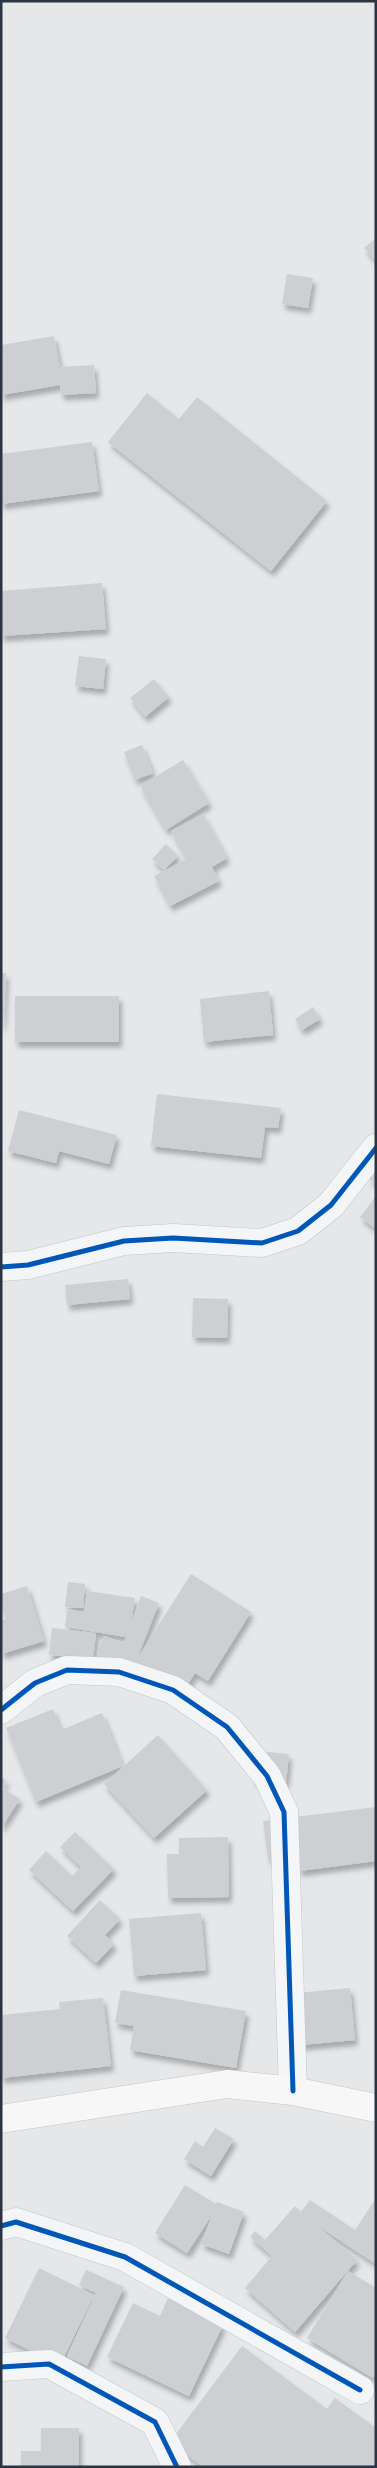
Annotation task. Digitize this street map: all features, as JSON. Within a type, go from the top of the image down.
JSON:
[{"type":"main road","points":[[1,2119],[227,2084],[293,2091],[376,2108]]},
{"type":"street","points":[[1,1267],[28,1265],[124,1241],[173,1238],[262,1243],[298,1231],[331,1206],[376,1148]]},
{"type":"street","points":[[1,1710],[35,1683],[67,1670],[119,1672],[173,1690],[226,1727],[267,1776],[284,1812],[293,2091]]},
{"type":"street","points":[[1,2226],[16,2222],[125,2256],[360,2390]]},
{"type":"street","points":[[1,2367],[49,2364],[155,2422],[177,2467]]},
{"type":"building","points":[[376,238],[376,261],[364,248]]},
{"type":"building","points":[[287,274],[313,278],[308,308],[282,304]]},
{"type":"building","points":[[54,336],[60,367],[94,365],[96,393],[61,395],[60,385],[1,395],[1,345]]},
{"type":"building","points":[[147,393],[179,419],[197,397],[327,501],[271,571],[108,442]]},
{"type":"building","points":[[92,442],[99,491],[1,504],[1,454]]},
{"type":"building","points":[[102,583],[106,629],[1,636],[1,591]]},
{"type":"building","points":[[79,656],[106,659],[103,689],[75,686]]},
{"type":"building","points":[[154,679],[169,697],[145,717],[130,698]]},
{"type":"building","points":[[142,745],[153,773],[135,780],[124,752]]},
{"type":"building","points":[[183,760],[209,803],[166,830],[140,786]]},
{"type":"building","points":[[203,814],[227,858],[212,867],[219,881],[170,906],[154,876],[187,859],[171,831]]},
{"type":"building","points":[[166,844],[178,856],[164,870],[152,859]]},
{"type":"building","points":[[1,973],[6,973],[3,1025],[1,1025]]},
{"type":"building","points":[[269,991],[273,1035],[204,1042],[200,999]]},
{"type":"building","points":[[15,996],[119,996],[119,1042],[15,1042]]},
{"type":"building","points":[[313,1007],[320,1019],[302,1030],[295,1019]]},
{"type":"building","points":[[157,1094],[281,1108],[278,1128],[265,1127],[261,1158],[151,1146]]},
{"type":"building","points":[[19,1110],[117,1135],[109,1164],[59,1151],[56,1163],[8,1151]]},
{"type":"building","points":[[376,1170],[376,1184],[369,1179]]},
{"type":"building","points":[[376,1196],[376,1229],[360,1217]]},
{"type":"building","points":[[128,1279],[130,1299],[67,1305],[65,1285]]},
{"type":"building","points":[[193,1298],[228,1299],[227,1338],[192,1337]]},
{"type":"building","points":[[191,1574],[251,1612],[208,1681],[195,1673],[181,1695],[133,1668],[97,1654],[104,1636],[123,1643],[126,1637],[65,1627],[67,1609],[84,1612],[87,1591],[135,1598],[131,1623],[141,1596],[159,1603],[137,1659]]},
{"type":"building","points":[[68,1582],[85,1584],[83,1608],[65,1607]]},
{"type":"building","points":[[27,1586],[44,1641],[1,1654],[1,1621],[6,1619],[1,1605],[1,1594]]},
{"type":"building","points":[[52,1628],[96,1633],[93,1659],[49,1655]]},
{"type":"building","points":[[53,1709],[61,1730],[102,1713],[123,1766],[36,1802],[6,1728]]},
{"type":"building","points":[[158,1735],[207,1790],[154,1838],[104,1784]]},
{"type":"building","points":[[256,1751],[289,1754],[286,1783],[253,1780]]},
{"type":"building","points":[[1,1777],[6,1780],[2,1788],[20,1799],[1,1828]]},
{"type":"building","points":[[376,1807],[376,1861],[299,1871],[297,1855],[268,1859],[263,1821]]},
{"type":"building","points":[[75,1832],[114,1869],[73,1911],[29,1870],[46,1851],[72,1876],[81,1867],[60,1847]]},
{"type":"building","points":[[228,1837],[229,1897],[168,1898],[167,1854],[179,1854],[179,1838]]},
{"type":"building","points":[[100,1900],[120,1919],[105,1935],[114,1944],[96,1963],[67,1936]]},
{"type":"building","points":[[201,1913],[206,1970],[134,1976],[129,1919]]},
{"type":"building","points":[[350,1988],[355,2040],[290,2046],[285,1994]]},
{"type":"building","points":[[121,1990],[246,2011],[236,2068],[130,2050],[134,2026],[115,2023]]},
{"type":"building","points":[[103,1998],[111,2066],[1,2078],[1,2015],[60,2009],[59,2002]]},
{"type":"building","points":[[215,2128],[234,2139],[211,2176],[184,2159],[195,2141],[203,2147]]},
{"type":"building","points":[[185,2185],[216,2204],[217,2202],[244,2212],[229,2254],[201,2244],[212,2215],[187,2253],[155,2233]]},
{"type":"building","points":[[376,2198],[376,2264],[318,2226],[357,2260],[295,2332],[245,2288],[272,2256],[250,2237],[255,2231],[265,2240],[295,2206],[301,2212],[310,2200],[355,2230]]},
{"type":"building","points":[[39,2268],[94,2295],[60,2365],[5,2338]]},
{"type":"building","points":[[86,2270],[124,2287],[87,2366],[67,2356],[96,2293],[79,2285]]},
{"type":"building","points":[[348,2271],[376,2288],[376,2373],[373,2378],[307,2338]]},
{"type":"building","points":[[168,2298],[223,2325],[189,2396],[107,2357],[133,2303],[160,2316]]},
{"type":"building","points":[[242,2346],[327,2409],[335,2398],[376,2428],[376,2467],[203,2467],[170,2442]]},
{"type":"building","points":[[41,2428],[79,2428],[79,2467],[21,2467],[21,2451],[41,2451]]},
{"type":"cycle path","points":[[1,1267],[28,1265],[124,1241],[173,1238],[262,1243],[298,1231],[331,1205],[376,1148]]},
{"type":"cycle path","points":[[1,1710],[35,1683],[67,1670],[119,1672],[173,1690],[227,1727],[267,1776],[284,1812],[293,2091]]},
{"type":"cycle path","points":[[1,2226],[16,2222],[125,2257],[360,2390]]},
{"type":"cycle path","points":[[1,2367],[49,2364],[155,2422],[177,2467]]}]
